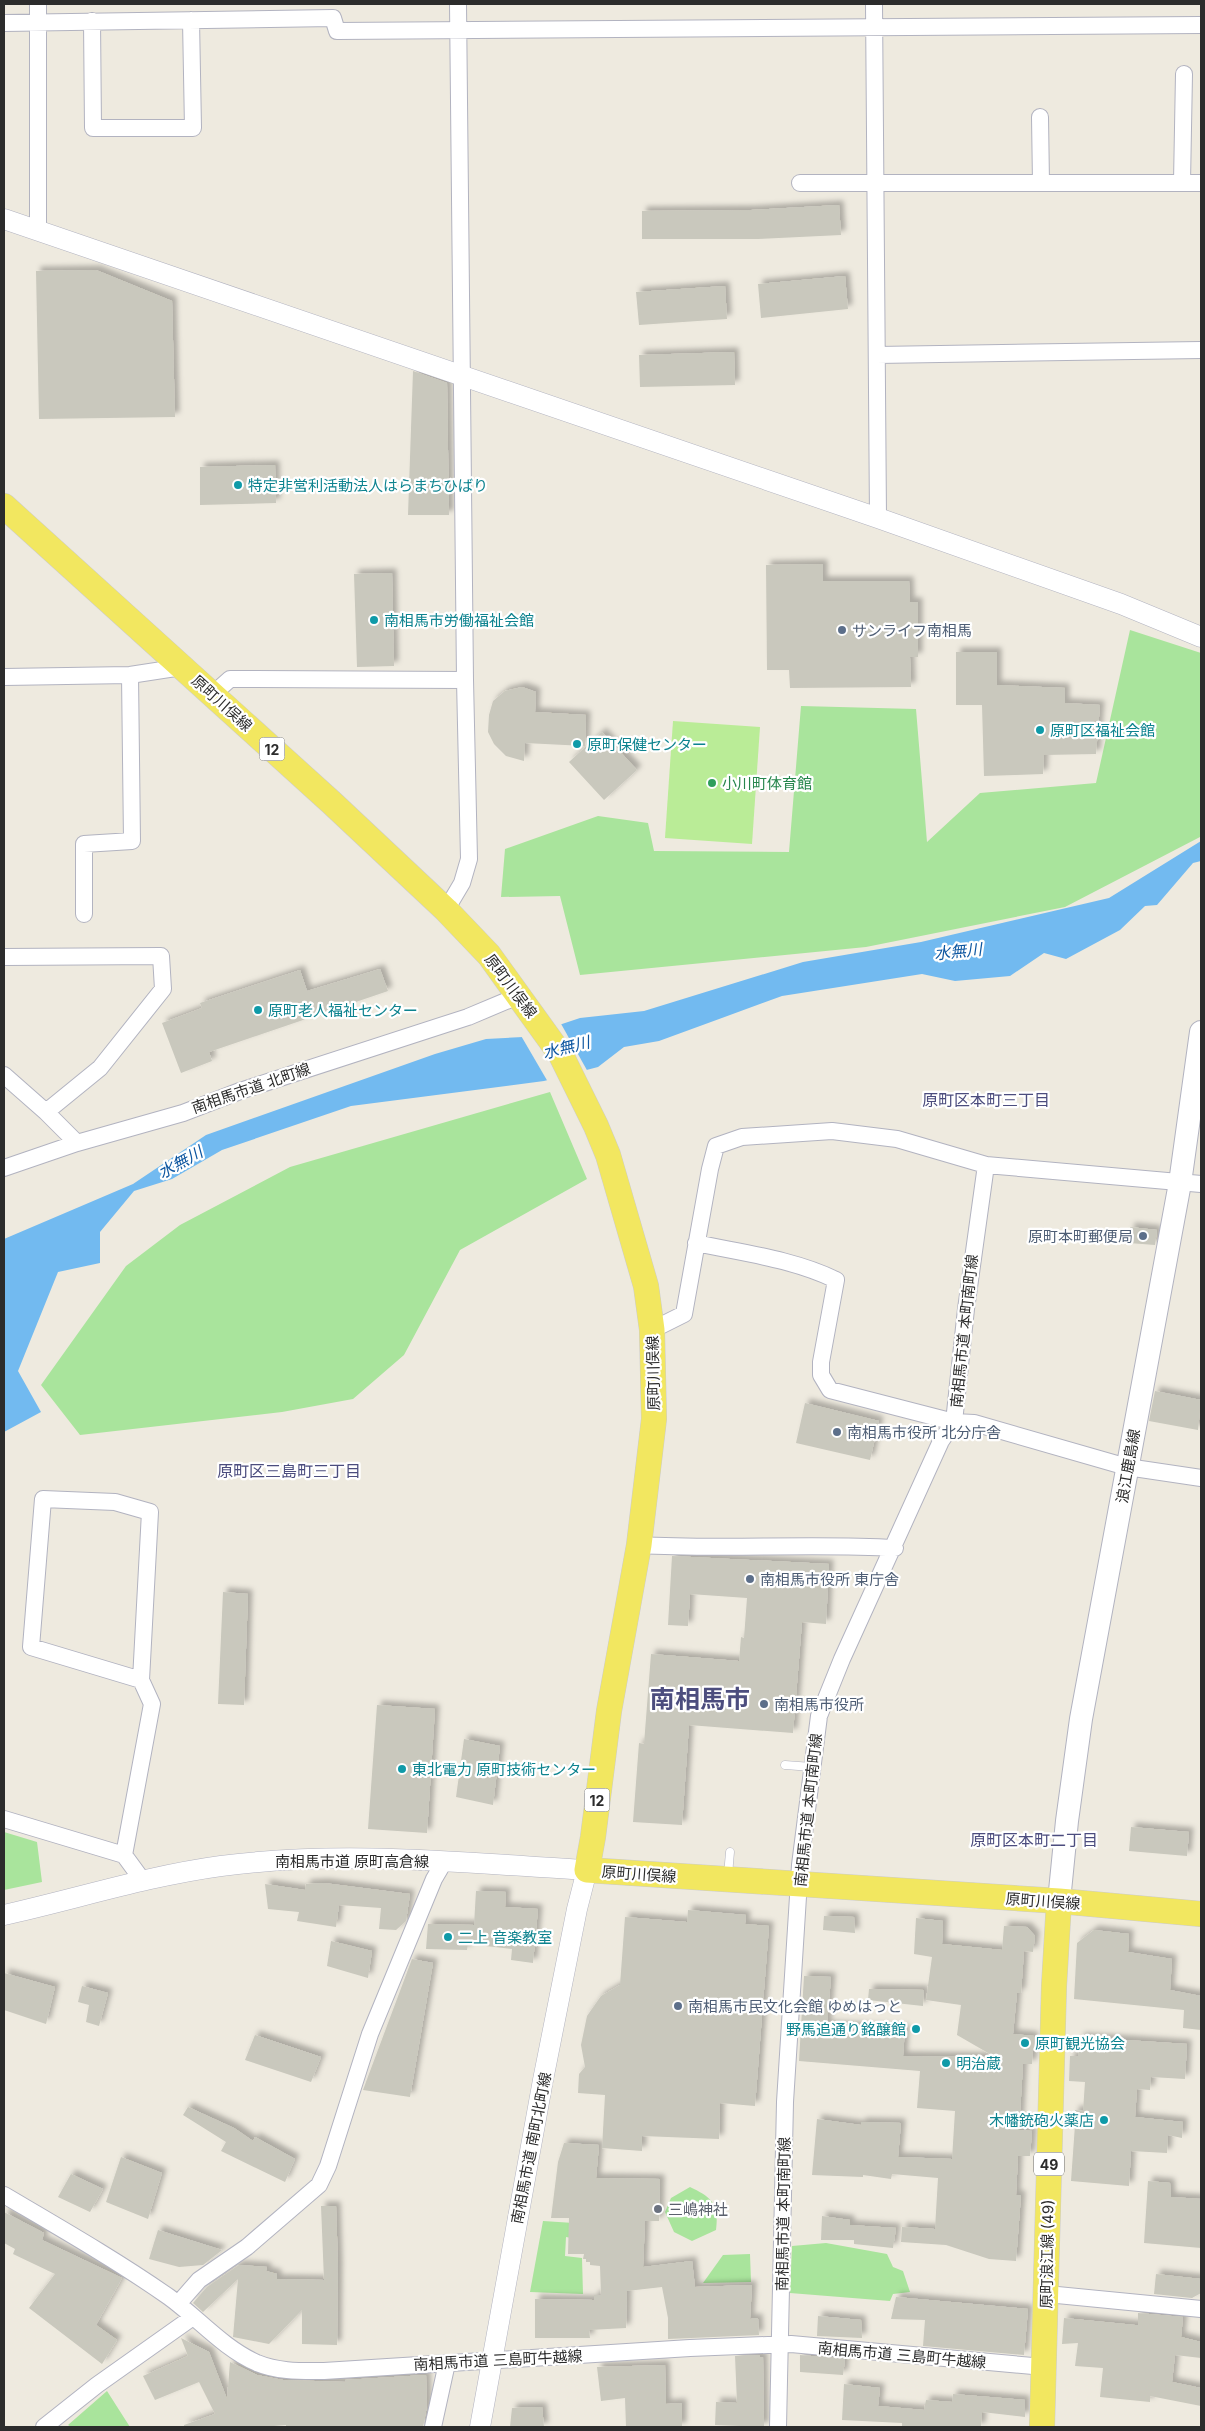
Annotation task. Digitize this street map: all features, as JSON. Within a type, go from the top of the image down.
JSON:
[{"type":"main road","name":"原町川俣線","points":[[4,506],[446,910],[489,955],[561,1055],[596,1126],[608,1155],[630,1225],[646,1286],[652,1330],[654,1420],[639,1545],[608,1711],[593,1837],[587,1870],[1059,1901],[1201,1914]]},
{"type":"main road","name":"浪江鹿島線","points":[[1059,1901],[1080,1718],[1127,1467],[1191,1184],[1201,1032]]},
{"type":"main road","name":"原町浪江線 (49)","points":[[1042,2427],[1054,1986],[1059,1901]]},
{"type":"street","points":[[38,4],[38,231]]},
{"type":"street","points":[[446,910],[462,883],[469,859],[465,680],[458,4]]},
{"type":"street","points":[[874,4],[878,518]]},
{"type":"street","points":[[4,22],[191,20],[333,11],[337,31],[1201,25]]},
{"type":"street","points":[[92,22],[94,128],[193,128],[191,20]]},
{"type":"street","points":[[1182,182],[1184,74]]},
{"type":"street","points":[[1040,117],[1041,183]]},
{"type":"street","points":[[800,183],[1201,183]]},
{"type":"street","points":[[4,220],[878,518],[1121,604],[1201,637]]},
{"type":"street","points":[[876,355],[1201,350]]},
{"type":"street","points":[[4,677],[130,675],[182,667]]},
{"type":"street","points":[[84,914],[84,844],[132,841],[130,675]]},
{"type":"street","points":[[212,695],[230,679],[465,680]]},
{"type":"street","points":[[4,957],[161,956],[163,989],[100,1068],[46,1112]]},
{"type":"street","name":"南相馬市道 北町線","points":[[4,1168],[76,1144],[183,1113],[240,1091],[523,1001]]},
{"type":"street","points":[[4,1075],[46,1112],[76,1144]]},
{"type":"street","points":[[652,1330],[684,1314],[710,1169],[716,1146],[742,1137],[800,1132],[842,1132],[897,1139],[986,1165],[1191,1184]]},
{"type":"street","name":"南相馬市道 本町南町線","points":[[778,2427],[785,2102],[799,1885],[819,1716],[842,1659],[895,1548],[941,1441],[954,1422],[966,1309],[986,1165]]},
{"type":"street","points":[[696,1243],[780,1261],[816,1271],[836,1280],[821,1375],[830,1390],[954,1422],[974,1422],[1127,1467],[1201,1478]]},
{"type":"street","points":[[124,1855],[152,1704],[141,1680],[150,1512],[115,1502],[43,1499],[31,1647],[141,1680]]},
{"type":"street","points":[[639,1545],[740,1547],[820,1545],[895,1548]]},
{"type":"street","points":[[4,1819],[124,1855],[143,1881]]},
{"type":"street","name":"南相馬市道 原町高倉線","points":[[4,1915],[143,1881],[220,1866],[283,1860],[348,1858],[587,1870]]},
{"type":"street","points":[[178,2304],[199,2280],[247,2247],[319,2185],[328,2166],[370,2034],[431,1887],[444,1862]]},
{"type":"street","name":"南相馬市道 南町北町線","points":[[480,2427],[575,1916],[587,1870]]},
{"type":"street","name":"南相馬市道 三島町牛越線","points":[[4,2195],[97,2249],[178,2304],[235,2351],[256,2362],[278,2370],[324,2372],[690,2348],[791,2344],[1044,2367]]},
{"type":"street","points":[[1047,2294],[1201,2309]]},
{"type":"street","points":[[44,2427],[97,2385],[193,2318]]},
{"type":"street","points":[[433,2427],[447,2363]]},
{"type":"lane","points":[[785,1765],[812,1767]]},
{"type":"lane","points":[[728,1879],[730,1852]]},
{"type":"green space","points":[[1130,630],[1201,653],[1200,837],[1065,907],[866,947],[580,975],[560,896],[501,897],[505,849],[598,816],[648,823],[654,851],[789,852],[801,706],[916,709],[927,842],[980,793],[1096,783]]},
{"type":"green space","name":"小川町体育館","points":[[673,721],[760,727],[752,844],[665,838]]},
{"type":"green space","points":[[550,1092],[587,1179],[460,1250],[404,1355],[353,1399],[282,1412],[80,1435],[41,1385],[126,1266],[180,1225],[290,1167]]},
{"type":"green space","points":[[4,1832],[37,1842],[42,1882],[4,1890]]},
{"type":"green space","points":[[690,2187],[713,2203],[717,2221],[716,2230],[692,2241],[674,2232],[665,2212],[671,2198]]},
{"type":"green space","points":[[543,2221],[589,2224],[582,2240],[566,2237],[565,2256],[582,2258],[583,2294],[530,2292]]},
{"type":"green space","points":[[826,2243],[887,2254],[893,2267],[903,2271],[910,2292],[893,2294],[890,2301],[790,2293],[792,2246]]},
{"type":"green space","points":[[750,2254],[751,2282],[703,2283],[723,2255]]},
{"type":"green space","points":[[107,2391],[130,2427],[71,2427],[68,2425]]},
{"type":"water","name":"水無川","points":[[1201,841],[1201,861],[1193,863],[1157,905],[1145,906],[1120,930],[1066,959],[1044,953],[1010,976],[955,981],[922,974],[782,996],[659,1041],[624,1047],[598,1067],[544,1081],[351,1106],[222,1150],[172,1179],[134,1191],[100,1232],[100,1263],[58,1272],[18,1371],[41,1412],[4,1432],[4,1239],[133,1184],[206,1135],[435,1054],[486,1039],[523,1037],[580,1018],[644,1011],[803,962],[921,942],[1109,898]]},
{"type":"pier","points":[[560,1022],[588,1072],[548,1082],[520,1034]]},
{"type":"building","points":[[839,205],[841,235],[758,239],[642,239],[642,211],[751,210]]},
{"type":"building","points":[[96,270],[172,301],[175,417],[39,419],[36,271]]},
{"type":"building","points":[[845,276],[848,309],[761,318],[758,284]]},
{"type":"building","points":[[725,286],[727,319],[639,325],[636,292]]},
{"type":"building","points":[[734,352],[735,385],[640,387],[639,355]]},
{"type":"building","points":[[413,371],[447,383],[449,515],[408,515]]},
{"type":"building","name":"特定非営利活動法人はらまちひばり","points":[[275,465],[276,503],[200,505],[200,467]]},
{"type":"building","name":"サンライフ南相馬","points":[[823,564],[823,581],[909,581],[910,602],[918,602],[918,657],[910,657],[911,687],[790,688],[789,670],[767,670],[766,565]]},
{"type":"building","name":"南相馬市労働福祉会館","points":[[392,573],[394,666],[357,667],[354,574]]},
{"type":"building","name":"原町区福祉会館","points":[[956,652],[997,652],[997,685],[1065,688],[1065,703],[1100,705],[1096,754],[1044,755],[1043,774],[984,776],[982,705],[956,705]]},
{"type":"building","name":"原町保健センター","points":[[522,687],[536,692],[535,712],[586,715],[585,746],[525,743],[524,761],[506,756],[494,744],[488,732],[489,715],[493,701],[505,691]]},
{"type":"building","points":[[602,732],[637,770],[604,800],[569,762]]},
{"type":"building","points":[[380,969],[388,991],[209,1052],[212,1061],[181,1073],[162,1023],[202,1008],[200,1003],[300,970],[307,991]]},
{"type":"building","points":[[1130,1227],[1157,1230],[1155,1245],[1129,1243]]},
{"type":"building","points":[[1155,1391],[1201,1400],[1198,1430],[1149,1421]]},
{"type":"building","name":"南相馬市役所 北分庁舎","points":[[805,1403],[879,1421],[870,1460],[796,1443]]},
{"type":"building","points":[[672,1556],[829,1564],[826,1624],[802,1622],[793,1733],[689,1725],[682,1825],[633,1822],[639,1743],[644,1744],[651,1654],[739,1661],[741,1637],[744,1638],[747,1598],[690,1594],[688,1626],[668,1625]]},
{"type":"building","points":[[223,1592],[248,1594],[244,1705],[218,1704]]},
{"type":"building","name":"東北電力 原町技術センター","points":[[377,1705],[435,1709],[427,1833],[368,1829]]},
{"type":"building","points":[[464,1739],[500,1746],[493,1805],[456,1797]]},
{"type":"building","points":[[1131,1827],[1189,1832],[1187,1856],[1129,1851]]},
{"type":"building","points":[[324,1883],[410,1894],[406,1921],[396,1930],[379,1929],[381,1908],[339,1905],[336,1927],[297,1921],[299,1912],[268,1909],[265,1884],[305,1890],[306,1884]]},
{"type":"building","points":[[476,1891],[506,1892],[505,1907],[538,1909],[533,1963],[511,1960],[512,1949],[468,1944],[467,1950],[426,1949],[428,1924],[474,1925]]},
{"type":"building","name":"南相馬市民文化会館 ゆめはっと","points":[[688,1910],[746,1915],[745,1924],[769,1926],[755,2106],[720,2103],[719,2139],[642,2136],[642,2151],[602,2148],[605,2095],[578,2093],[579,2074],[585,2067],[581,2045],[587,2016],[601,1996],[620,1985],[625,1917],[687,1922]]},
{"type":"building","points":[[824,1916],[854,1917],[855,1933],[823,1930]]},
{"type":"building","points":[[916,1918],[943,1921],[942,1944],[1002,1950],[1004,1926],[1027,1927],[1035,1936],[1033,1952],[1024,1951],[1021,1993],[1017,1993],[1013,2034],[1034,2036],[1032,2064],[1023,2064],[1019,2130],[1032,2131],[1030,2156],[1018,2156],[1016,2195],[1021,2195],[1016,2261],[989,2259],[946,2245],[901,2242],[902,2227],[935,2229],[938,2178],[892,2174],[891,2179],[863,2175],[863,2177],[812,2175],[817,2119],[861,2125],[861,2122],[901,2123],[898,2157],[952,2159],[955,2111],[917,2108],[920,2071],[799,2061],[804,1976],[831,1977],[827,2025],[905,2029],[903,2056],[995,2057],[957,2035],[961,2005],[926,2000],[932,1957],[914,1954]]},
{"type":"building","points":[[1094,1930],[1129,1934],[1128,1952],[1172,1959],[1170,1990],[1201,1996],[1201,2030],[1183,2028],[1184,2010],[1074,1999],[1077,1943]]},
{"type":"building","points":[[331,1941],[372,1951],[368,1978],[327,1966]]},
{"type":"building","points":[[412,1959],[433,1963],[410,2097],[363,2090]]},
{"type":"building","points":[[4,1973],[55,1987],[46,2024],[4,2010]]},
{"type":"building","points":[[82,1986],[108,1993],[99,2026],[86,2022],[89,2005],[78,2002]]},
{"type":"building","points":[[869,1989],[924,1990],[923,2006],[868,2000]]},
{"type":"building","points":[[255,2035],[321,2057],[311,2082],[245,2060]]},
{"type":"building","points":[[1080,2037],[1187,2044],[1185,2079],[1151,2077],[1150,2090],[1137,2089],[1135,2117],[1183,2122],[1182,2138],[1168,2135],[1167,2153],[1131,2151],[1129,2186],[1071,2181],[1075,2125],[1073,2124],[1075,2110],[1083,2111],[1085,2082],[1069,2081],[1070,2056],[1078,2056]]},
{"type":"building","points":[[188,2107],[234,2128],[253,2141],[255,2137],[295,2159],[285,2182],[221,2151],[226,2142],[183,2115]]},
{"type":"building","points":[[564,2143],[599,2145],[596,2178],[660,2179],[659,2221],[645,2221],[643,2267],[692,2261],[695,2287],[752,2285],[750,2319],[758,2318],[759,2335],[668,2339],[668,2318],[662,2287],[627,2291],[626,2328],[589,2330],[590,2338],[535,2338],[535,2299],[594,2300],[594,2295],[601,2295],[600,2266],[590,2265],[590,2262],[586,2262],[586,2259],[583,2259],[584,2254],[568,2254],[569,2218],[551,2218],[558,2162]]},
{"type":"building","points":[[121,2157],[162,2173],[148,2219],[106,2202]]},
{"type":"building","points":[[71,2174],[103,2189],[90,2212],[58,2197]]},
{"type":"building","points":[[1148,2181],[1170,2183],[1171,2197],[1201,2199],[1201,2248],[1144,2243]]},
{"type":"building","points":[[321,2206],[336,2206],[338,2266],[337,2345],[302,2344],[302,2310],[269,2344],[233,2337],[238,2279],[203,2312],[193,2303],[207,2287],[239,2265],[267,2267],[266,2271],[277,2274],[277,2279],[324,2280]]},
{"type":"building","points":[[4,2212],[44,2233],[42,2240],[122,2278],[96,2325],[117,2340],[102,2364],[29,2308],[55,2274],[13,2254],[15,2249],[4,2243]]},
{"type":"building","points":[[822,2216],[850,2220],[850,2225],[896,2228],[893,2248],[854,2244],[854,2240],[821,2240]]},
{"type":"building","points":[[158,2230],[222,2250],[203,2265],[179,2267],[149,2259]]},
{"type":"building","points":[[1156,2274],[1201,2279],[1201,2293],[1192,2298],[1154,2294]]},
{"type":"building","points":[[896,2297],[1028,2309],[1024,2355],[923,2346],[925,2320],[891,2319]]},
{"type":"building","points":[[1138,2313],[1183,2317],[1181,2337],[1201,2342],[1201,2358],[1175,2355],[1172,2382],[1201,2388],[1201,2406],[1150,2396],[1150,2402],[1100,2397],[1103,2368],[1075,2366],[1078,2343],[1062,2344],[1064,2318],[1138,2325]]},
{"type":"building","points":[[818,2316],[861,2320],[862,2338],[817,2336]]},
{"type":"building","points":[[181,2338],[209,2352],[227,2399],[230,2362],[257,2375],[283,2380],[346,2382],[345,2380],[426,2375],[427,2406],[423,2427],[286,2427],[286,2425],[262,2427],[184,2427],[184,2425],[215,2414],[199,2382],[155,2400],[143,2376],[188,2356]]},
{"type":"building","points":[[760,2355],[760,2357],[763,2357],[764,2427],[715,2425],[716,2402],[737,2403],[735,2356]]},
{"type":"building","points":[[800,2355],[845,2359],[843,2375],[800,2372]]},
{"type":"building","points":[[665,2365],[666,2404],[682,2403],[682,2427],[626,2427],[625,2398],[601,2401],[597,2367]]},
{"type":"building","points":[[844,2384],[880,2388],[878,2406],[924,2410],[926,2400],[952,2402],[953,2394],[1025,2400],[1025,2417],[982,2412],[981,2427],[913,2427],[902,2426],[902,2423],[842,2420]]},
{"type":"building","points":[[542,2407],[544,2427],[510,2427],[512,2408]]},
{"type":"place","name":"特定非営利活動法人はらまちひばり","points":[[238,485]]},
{"type":"place","name":"南相馬市労働福祉会館","points":[[374,620]]},
{"type":"place","name":"サンライフ南相馬","points":[[842,630]]},
{"type":"place","name":"原町区福祉会館","points":[[1040,730]]},
{"type":"place","name":"原町保健センター","points":[[577,744]]},
{"type":"place","name":"小川町体育館","points":[[712,783]]},
{"type":"place","name":"原町老人福祉センター","points":[[258,1010]]},
{"type":"place","name":"原町本町郵便局","points":[[1143,1236]]},
{"type":"place","name":"南相馬市役所 北分庁舎","points":[[837,1432]]},
{"type":"place","name":"南相馬市役所 東庁舎","points":[[750,1579]]},
{"type":"place","name":"南相馬市役所","points":[[764,1704]]},
{"type":"place","name":"東北電力 原町技術センター","points":[[402,1769]]},
{"type":"place","name":"二上 音楽教室","points":[[448,1937]]},
{"type":"place","name":"南相馬市民文化会館 ゆめはっと","points":[[678,2006]]},
{"type":"place","name":"野馬追通り銘醸館","points":[[916,2029]]},
{"type":"place","name":"原町観光協会","points":[[1025,2043]]},
{"type":"place","name":"明治蔵","points":[[946,2063]]},
{"type":"place","name":"木幡銃砲火薬店","points":[[1104,2120]]},
{"type":"place","name":"三嶋神社","points":[[658,2209]]},
{"type":"district","name":"原町区本町三丁目","points":[[986,1100]]},
{"type":"district","name":"原町区三島町三丁目","points":[[289,1471]]},
{"type":"district","name":"南相馬市","points":[[700,1699]]},
{"type":"district","name":"原町区本町二丁目","points":[[1034,1840]]}]
